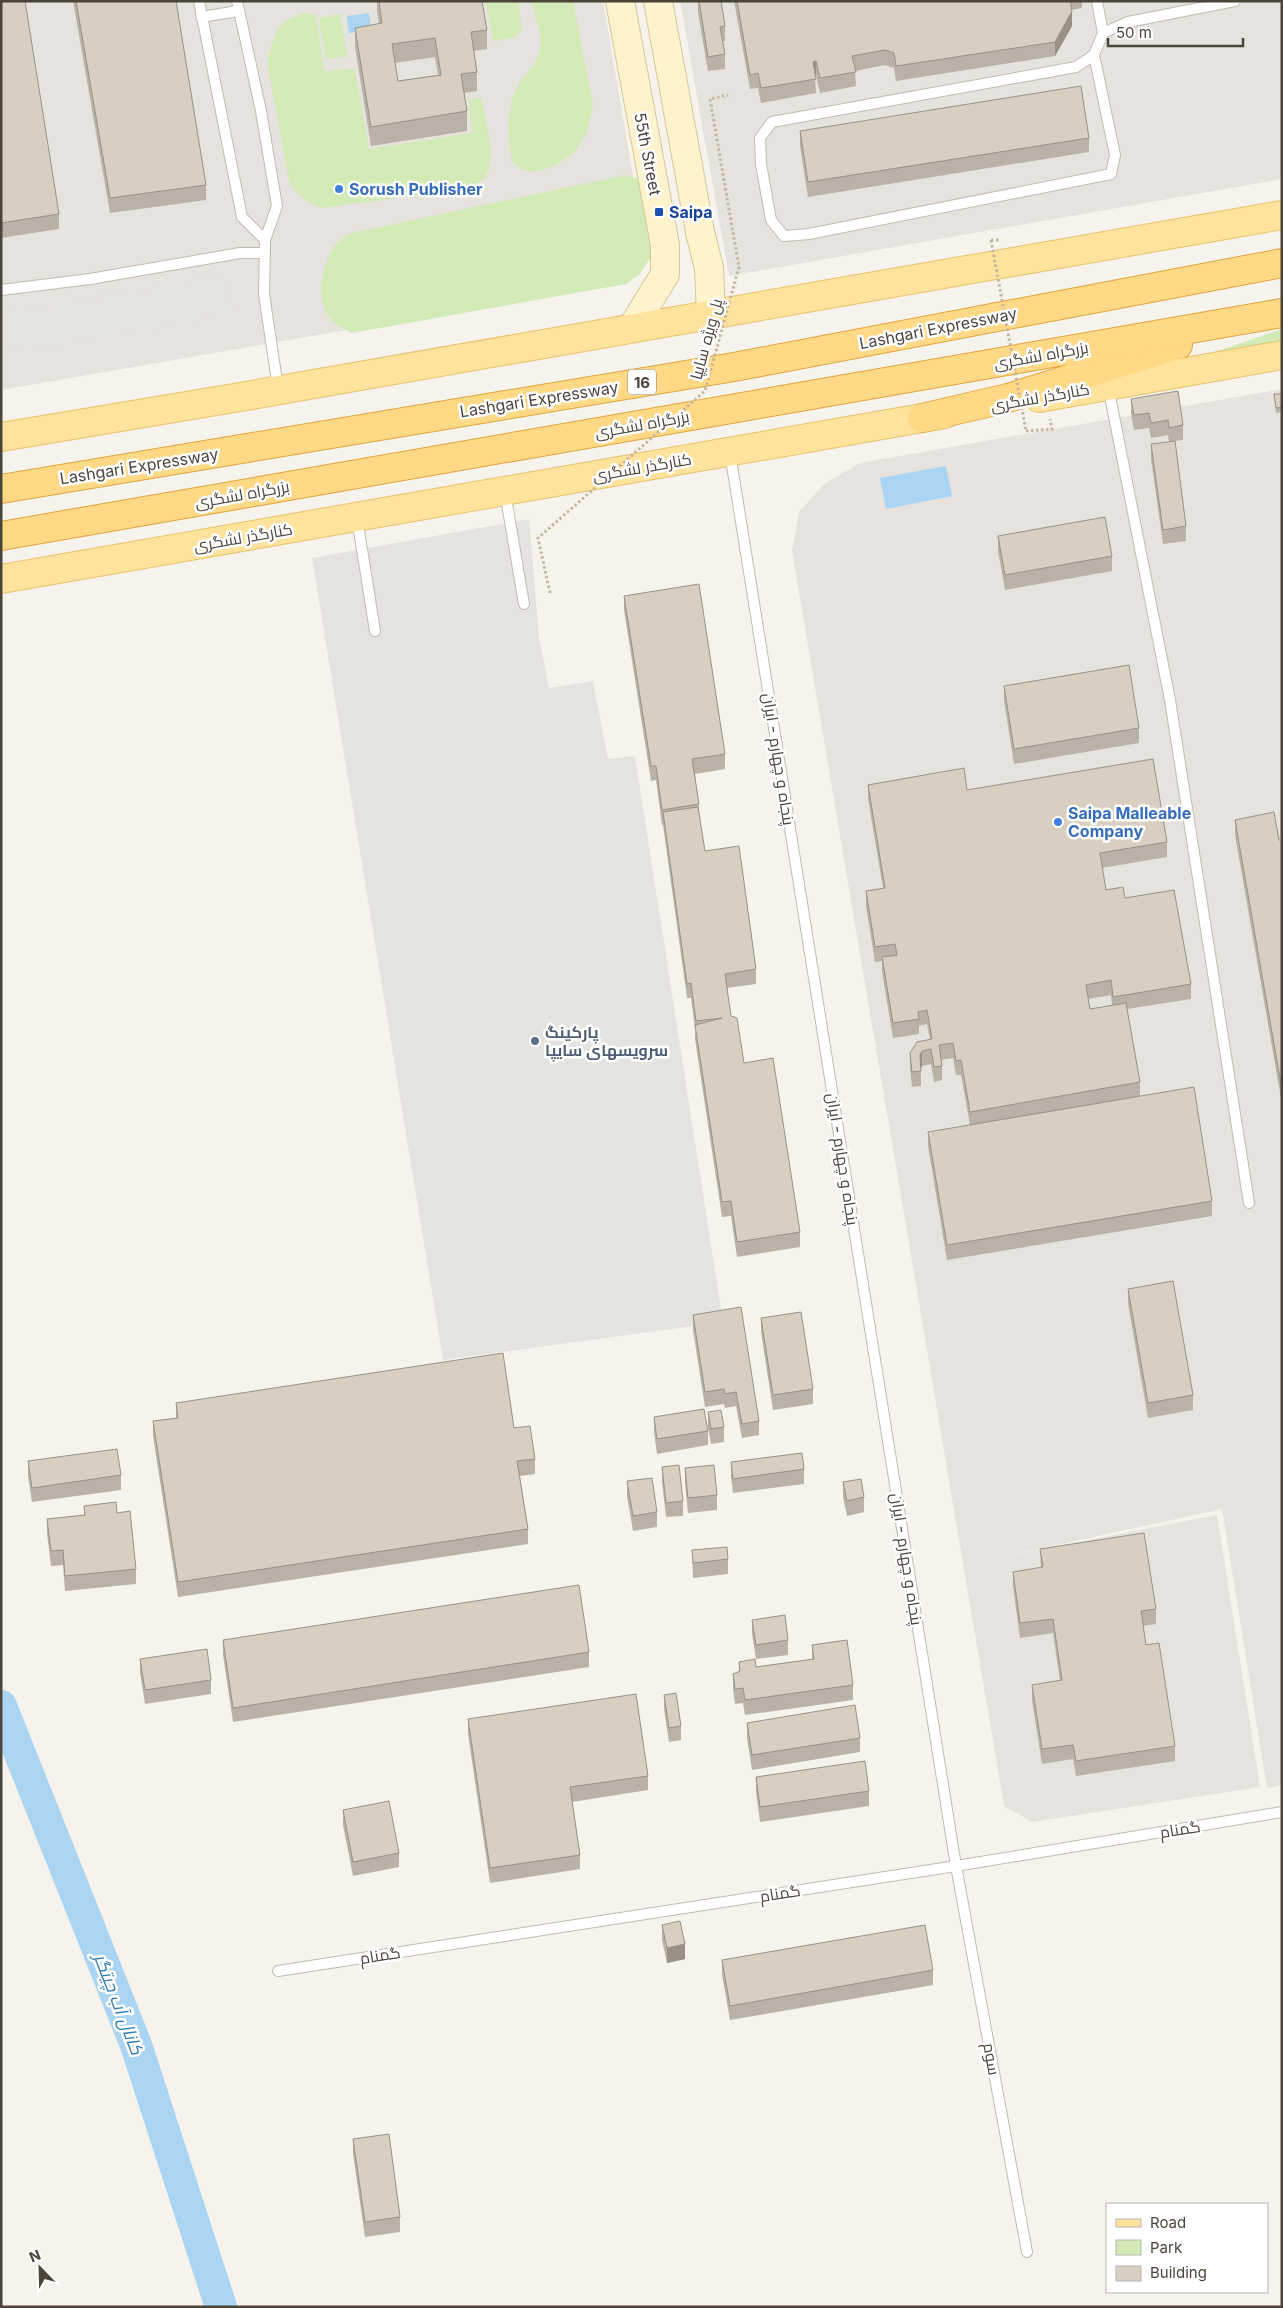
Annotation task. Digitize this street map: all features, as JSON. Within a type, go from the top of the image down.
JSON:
[{"type":"highway","name":"Lashgari Expressway","points":[[1,489],[734,366],[1282,264]]},
{"type":"highway","points":[[922,418],[1008,398],[1150,355],[1272,315]]},
{"type":"highway","name":"بزرگراه لشگری","points":[[1,536],[1272,315]]},
{"type":"main road","name":"55th Street","points":[[620,1],[665,245],[665,274],[632,328]]},
{"type":"main road","points":[[658,1],[709,268],[711,314]]},
{"type":"main road","points":[[1,437],[279,391],[1282,215]]},
{"type":"main road","points":[[665,260],[706,256]]},
{"type":"main road","name":"کنارگذر لشگری","points":[[1,579],[1282,355]]},
{"type":"lane","points":[[199,1],[242,217],[265,240]]},
{"type":"lane","points":[[1094,55],[1115,155],[1111,174],[809,234],[784,236],[771,220],[761,164],[760,138],[772,122],[1076,68],[1094,55],[1103,33],[1097,1]]},
{"type":"lane","points":[[1103,33],[1128,22],[1235,1]]},
{"type":"lane","points":[[201,17],[237,6],[261,111],[277,206],[265,240],[264,294],[279,391]]},
{"type":"lane","points":[[1,290],[90,279],[240,253],[265,253]]},
{"type":"lane","points":[[1108,386],[1170,700],[1249,1203]]},
{"type":"lane","name":"پنجاه و چهارم - ایران","points":[[730,452],[956,1866]]},
{"type":"lane","points":[[505,491],[524,604]]},
{"type":"lane","points":[[357,517],[375,631]]},
{"type":"lane","name":"گمنام","points":[[278,1971],[956,1866],[1282,1812]]},
{"type":"lane","name":"سوم","points":[[956,1866],[1027,2252]]},
{"type":"path","name":"پل ویژه سایپا","points":[[550,592],[538,538],[705,391],[739,266],[710,99],[728,95]]},
{"type":"path","points":[[992,240],[1026,431],[1052,429]]},
{"type":"shaded area","points":[[1,1],[603,1],[646,252],[618,283],[1,390]]},
{"type":"shaded area","name":"Saipa","points":[[680,1],[1282,1],[1282,179],[729,276]]},
{"type":"shaded area","points":[[227,275],[234,314],[78,342],[1,352],[1,313]]},
{"type":"shaded area","points":[[1282,389],[1282,1785],[1267,1788],[1222,1509],[1006,1556],[1217,1515],[1260,1787],[1032,1822],[1004,1806],[792,551],[799,512],[824,484],[860,463]]},
{"type":"shaded area","name":"پارکینگ سرویسهای سایپا","points":[[529,519],[539,637],[549,688],[593,681],[608,759],[635,756],[723,1322],[443,1360],[312,558]]},
{"type":"green space","points":[[486,1],[518,1],[522,30],[514,38],[493,41]]},
{"type":"green space","points":[[531,1],[573,1],[593,104],[587,132],[575,152],[554,166],[535,172],[523,170],[512,161],[509,132],[509,113],[514,95],[518,86],[537,60],[540,50],[540,32]]},
{"type":"green space","points":[[305,13],[316,15],[324,71],[355,69],[369,149],[472,133],[469,100],[481,97],[491,154],[490,165],[486,175],[479,183],[456,190],[322,208],[299,195],[289,181],[267,61],[277,30],[287,20]]},
{"type":"green space","points":[[340,14],[347,56],[326,59],[319,18]]},
{"type":"green space","points":[[626,175],[641,180],[652,255],[639,275],[626,284],[352,333],[335,323],[327,314],[321,289],[326,263],[334,247],[348,234]]},
{"type":"green space","points":[[1282,329],[1282,344],[1188,361]]},
{"type":"water","points":[[369,13],[371,30],[349,33],[347,16]]},
{"type":"water","points":[[946,466],[952,496],[886,509],[880,478]]},
{"type":"building","points":[[1,1],[25,1],[59,214],[1,223]]},
{"type":"building","points":[[76,1],[176,1],[206,185],[110,198]]},
{"type":"building","points":[[379,1],[482,1],[487,30],[471,32],[477,72],[461,74],[467,111],[371,127],[355,28],[382,23]],"holes":[[[435,38],[441,75],[398,81],[392,44]]]},
{"type":"building","points":[[699,1],[721,1],[725,26],[720,27],[725,54],[708,57]]},
{"type":"building","points":[[737,1],[1070,1],[1072,11],[1055,42],[896,66],[894,53],[885,50],[852,56],[856,72],[820,78],[816,61],[813,62],[816,79],[761,88],[758,73],[750,75]]},
{"type":"building","points":[[1081,86],[1089,138],[808,182],[800,131]]},
{"type":"building","points":[[1178,391],[1183,425],[1169,428],[1168,420],[1151,423],[1149,413],[1134,415],[1131,399]]},
{"type":"building","points":[[1274,394],[1282,394],[1282,407],[1276,408]]},
{"type":"building","points":[[1175,441],[1186,526],[1163,530],[1151,444]]},
{"type":"building","points":[[1105,517],[1112,556],[1005,575],[998,536]]},
{"type":"building","points":[[699,584],[725,754],[692,759],[699,804],[662,810],[656,766],[651,766],[624,596]]},
{"type":"building","points":[[1129,665],[1139,728],[1014,749],[1004,686]]},
{"type":"building","points":[[1153,759],[1167,842],[1100,853],[1106,890],[1123,887],[1125,898],[1174,890],[1191,984],[1113,997],[1111,980],[1086,985],[1090,1009],[1126,1003],[1140,1082],[970,1112],[961,1060],[956,1061],[953,1043],[939,1045],[942,1066],[934,1067],[931,1049],[922,1051],[920,1055],[921,1071],[912,1072],[910,1053],[917,1042],[932,1039],[927,1010],[918,1012],[919,1019],[893,1023],[882,957],[897,955],[895,944],[875,947],[866,891],[885,888],[868,785],[964,768],[967,790]]},
{"type":"building","points":[[698,807],[705,851],[739,846],[756,969],[725,974],[731,1016],[737,1018],[744,1063],[773,1058],[800,1232],[737,1242],[731,1201],[722,1202],[695,1025],[722,1018],[696,1021],[691,983],[687,984],[663,812]]},
{"type":"building","points":[[1274,812],[1279,840],[1282,840],[1282,1090],[1235,820]]},
{"type":"building","points":[[1194,1087],[1212,1201],[947,1245],[928,1132]]},
{"type":"building","points":[[1173,1281],[1193,1395],[1148,1403],[1128,1289]]},
{"type":"building","points":[[741,1307],[759,1421],[742,1424],[736,1392],[725,1394],[724,1389],[705,1392],[693,1315]]},
{"type":"building","points":[[801,1312],[813,1389],[773,1395],[761,1318]]},
{"type":"building","points":[[503,1353],[514,1428],[530,1426],[535,1459],[517,1461],[528,1529],[178,1582],[153,1421],[178,1418],[176,1403]]},
{"type":"building","points":[[704,1409],[708,1431],[657,1439],[654,1417]]},
{"type":"building","points":[[721,1410],[724,1427],[711,1429],[708,1412]]},
{"type":"building","points":[[117,1449],[121,1475],[32,1488],[28,1461]]},
{"type":"building","points":[[802,1453],[804,1469],[733,1479],[731,1462]]},
{"type":"building","points":[[679,1465],[683,1501],[666,1503],[662,1467]]},
{"type":"building","points":[[714,1465],[717,1495],[688,1498],[685,1468]]},
{"type":"building","points":[[652,1478],[657,1512],[633,1516],[627,1481]]},
{"type":"building","points":[[861,1479],[864,1497],[847,1501],[843,1482]]},
{"type":"building","points":[[116,1502],[117,1513],[130,1511],[136,1569],[65,1576],[63,1550],[51,1551],[47,1519],[85,1515],[84,1506]]},
{"type":"building","points":[[1144,1533],[1156,1609],[1141,1611],[1146,1645],[1159,1643],[1175,1746],[1076,1761],[1073,1745],[1042,1749],[1032,1685],[1062,1680],[1053,1619],[1020,1623],[1013,1572],[1043,1567],[1040,1549]]},
{"type":"building","points":[[727,1547],[728,1559],[693,1563],[692,1550]]},
{"type":"building","points":[[579,1585],[589,1652],[233,1708],[223,1640]]},
{"type":"building","points":[[785,1615],[788,1640],[756,1645],[752,1620]]},
{"type":"building","points":[[847,1640],[853,1685],[745,1700],[743,1688],[735,1689],[733,1674],[740,1671],[739,1662],[755,1659],[756,1667],[814,1659],[812,1645]]},
{"type":"building","points":[[207,1649],[211,1680],[145,1690],[140,1659]]},
{"type":"building","points":[[676,1693],[681,1726],[669,1728],[664,1695]]},
{"type":"building","points":[[636,1694],[648,1776],[570,1787],[580,1855],[490,1868],[468,1719]]},
{"type":"building","points":[[855,1705],[860,1738],[752,1755],[747,1723]]},
{"type":"building","points":[[865,1761],[869,1791],[760,1807],[756,1777]]},
{"type":"building","points":[[389,1801],[399,1853],[353,1862],[343,1810]]},
{"type":"building","points":[[680,1921],[685,1944],[667,1948],[662,1925]]},
{"type":"building","points":[[925,1925],[933,1970],[730,2006],[722,1960]]},
{"type":"building","points":[[389,2134],[400,2217],[365,2222],[353,2139]]},
{"type":"waterway","name":"کانال آب چیتگر","points":[[1,1706],[136,2045],[221,2307]]},
{"type":"place","name":"Sorush Publisher","points":[[339,189]]},
{"type":"place","name":"Saipa","points":[[659,212]]},
{"type":"place","name":"Saipa Malleable Company","points":[[1058,822]]},
{"type":"place","name":"پارکینگ سرویسهای سایپا","points":[[535,1041]]}]
